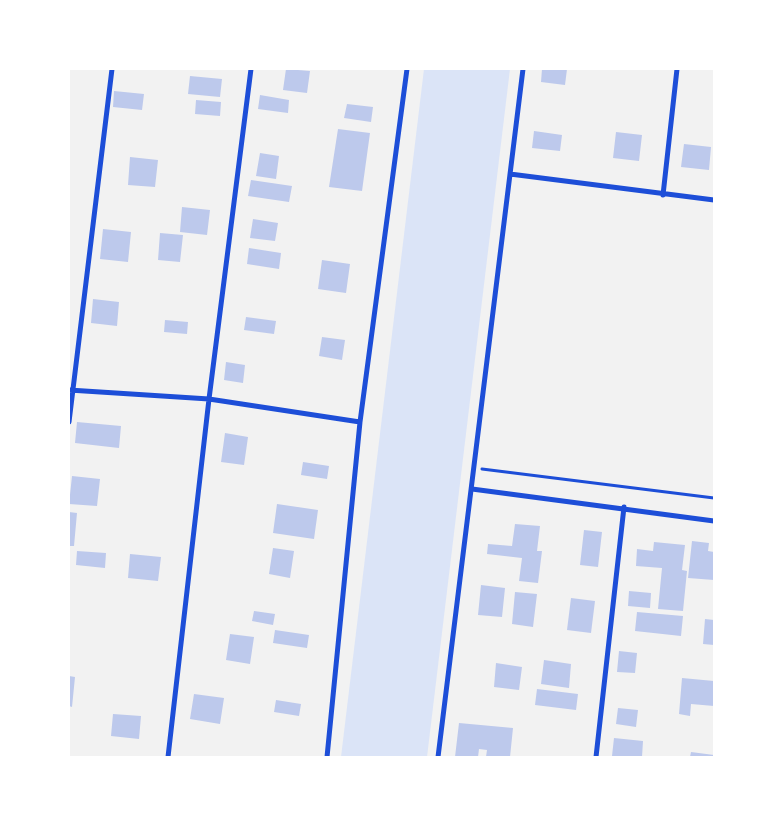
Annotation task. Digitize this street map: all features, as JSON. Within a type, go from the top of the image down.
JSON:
[{"type":"street","points":[[69,422],[71,390],[112,69]]},
{"type":"street","points":[[168,757],[209,399],[251,69]]},
{"type":"street","points":[[327,757],[360,422],[408,69]]},
{"type":"street","points":[[438,757],[523,69]]},
{"type":"street","points":[[663,195],[677,69]]},
{"type":"street","points":[[510,174],[714,200]]},
{"type":"street","points":[[71,390],[209,399],[360,422]]},
{"type":"street","points":[[472,489],[714,521]]},
{"type":"street","points":[[596,757],[624,508]]},
{"type":"path","points":[[474,468],[714,498]]},
{"type":"shaded area","points":[[424,69],[510,69],[427,757],[341,757]]},
{"type":"building","points":[[286,69],[310,71],[307,93],[283,90]]},
{"type":"building","points":[[542,69],[567,69],[565,85],[541,82]]},
{"type":"building","points":[[190,76],[222,79],[220,97],[188,94]]},
{"type":"building","points":[[114,91],[144,94],[142,110],[113,107]]},
{"type":"building","points":[[260,95],[289,100],[288,113],[258,109]]},
{"type":"building","points":[[196,100],[221,102],[220,116],[195,114]]},
{"type":"building","points":[[347,104],[373,107],[371,122],[344,118]]},
{"type":"building","points":[[338,129],[370,133],[362,191],[329,187]]},
{"type":"building","points":[[534,131],[562,135],[560,151],[532,148]]},
{"type":"building","points":[[616,132],[642,135],[639,161],[613,158]]},
{"type":"building","points":[[684,144],[711,147],[709,170],[681,167]]},
{"type":"building","points":[[260,153],[279,156],[276,179],[256,176]]},
{"type":"building","points":[[130,157],[158,160],[155,187],[128,185]]},
{"type":"building","points":[[251,180],[292,186],[289,202],[248,196]]},
{"type":"building","points":[[182,207],[210,210],[207,235],[180,232]]},
{"type":"building","points":[[253,219],[278,223],[275,241],[250,238]]},
{"type":"building","points":[[103,229],[131,232],[128,262],[100,259]]},
{"type":"building","points":[[160,233],[183,235],[180,262],[158,260]]},
{"type":"building","points":[[249,248],[281,253],[279,269],[247,264]]},
{"type":"building","points":[[322,260],[350,264],[346,293],[318,289]]},
{"type":"building","points":[[93,299],[119,302],[117,326],[91,323]]},
{"type":"building","points":[[246,317],[276,321],[274,334],[244,330]]},
{"type":"building","points":[[165,320],[188,322],[187,334],[164,332]]},
{"type":"building","points":[[322,337],[345,340],[342,360],[319,356]]},
{"type":"building","points":[[226,362],[245,365],[243,383],[224,380]]},
{"type":"building","points":[[77,422],[121,426],[119,448],[75,443]]},
{"type":"building","points":[[225,433],[248,437],[244,465],[221,462]]},
{"type":"building","points":[[303,462],[329,466],[327,479],[301,475]]},
{"type":"building","points":[[72,476],[100,479],[97,506],[69,504]]},
{"type":"building","points":[[277,504],[318,510],[314,539],[273,533]]},
{"type":"building","points":[[69,512],[77,513],[74,546],[69,546]]},
{"type":"building","points":[[515,524],[540,526],[537,551],[542,551],[538,583],[519,581],[522,558],[487,554],[488,544],[512,546]]},
{"type":"building","points":[[584,530],[602,532],[598,567],[580,565]]},
{"type":"building","points":[[692,541],[709,543],[708,551],[714,552],[714,580],[688,578]]},
{"type":"building","points":[[654,542],[685,545],[682,570],[687,571],[683,611],[658,609],[662,568],[636,566],[637,549],[653,551]]},
{"type":"building","points":[[273,548],[294,551],[290,578],[269,574]]},
{"type":"building","points":[[77,551],[106,553],[105,568],[76,565]]},
{"type":"building","points":[[130,554],[161,557],[158,581],[128,578]]},
{"type":"building","points":[[481,585],[505,588],[502,617],[478,615]]},
{"type":"building","points":[[629,591],[651,593],[650,608],[628,606]]},
{"type":"building","points":[[515,592],[537,594],[533,627],[512,624]]},
{"type":"building","points":[[571,598],[595,601],[591,633],[567,630]]},
{"type":"building","points":[[254,611],[275,614],[273,625],[252,621]]},
{"type":"building","points":[[637,612],[683,616],[681,636],[635,631]]},
{"type":"building","points":[[705,619],[714,620],[714,645],[703,644]]},
{"type":"building","points":[[275,630],[309,635],[307,648],[273,643]]},
{"type":"building","points":[[230,634],[254,637],[250,664],[226,660]]},
{"type":"building","points":[[619,651],[637,653],[635,673],[617,672]]},
{"type":"building","points":[[544,660],[571,664],[569,688],[541,684]]},
{"type":"building","points":[[496,663],[522,667],[519,690],[494,687]]},
{"type":"building","points":[[69,676],[75,677],[72,707],[69,706]]},
{"type":"building","points":[[682,678],[714,681],[714,706],[691,704],[690,716],[679,714]]},
{"type":"building","points":[[537,689],[578,694],[576,710],[535,705]]},
{"type":"building","points":[[194,694],[224,698],[220,724],[190,719]]},
{"type":"building","points":[[276,700],[301,704],[299,716],[274,712]]},
{"type":"building","points":[[618,708],[638,710],[636,727],[616,724]]},
{"type":"building","points":[[113,714],[141,716],[139,739],[111,736]]},
{"type":"building","points":[[459,723],[513,728],[510,757],[486,757],[487,750],[479,749],[478,757],[455,757]]},
{"type":"building","points":[[614,738],[643,741],[642,757],[612,756]]},
{"type":"building","points":[[691,752],[714,755],[714,757],[690,757]]}]
